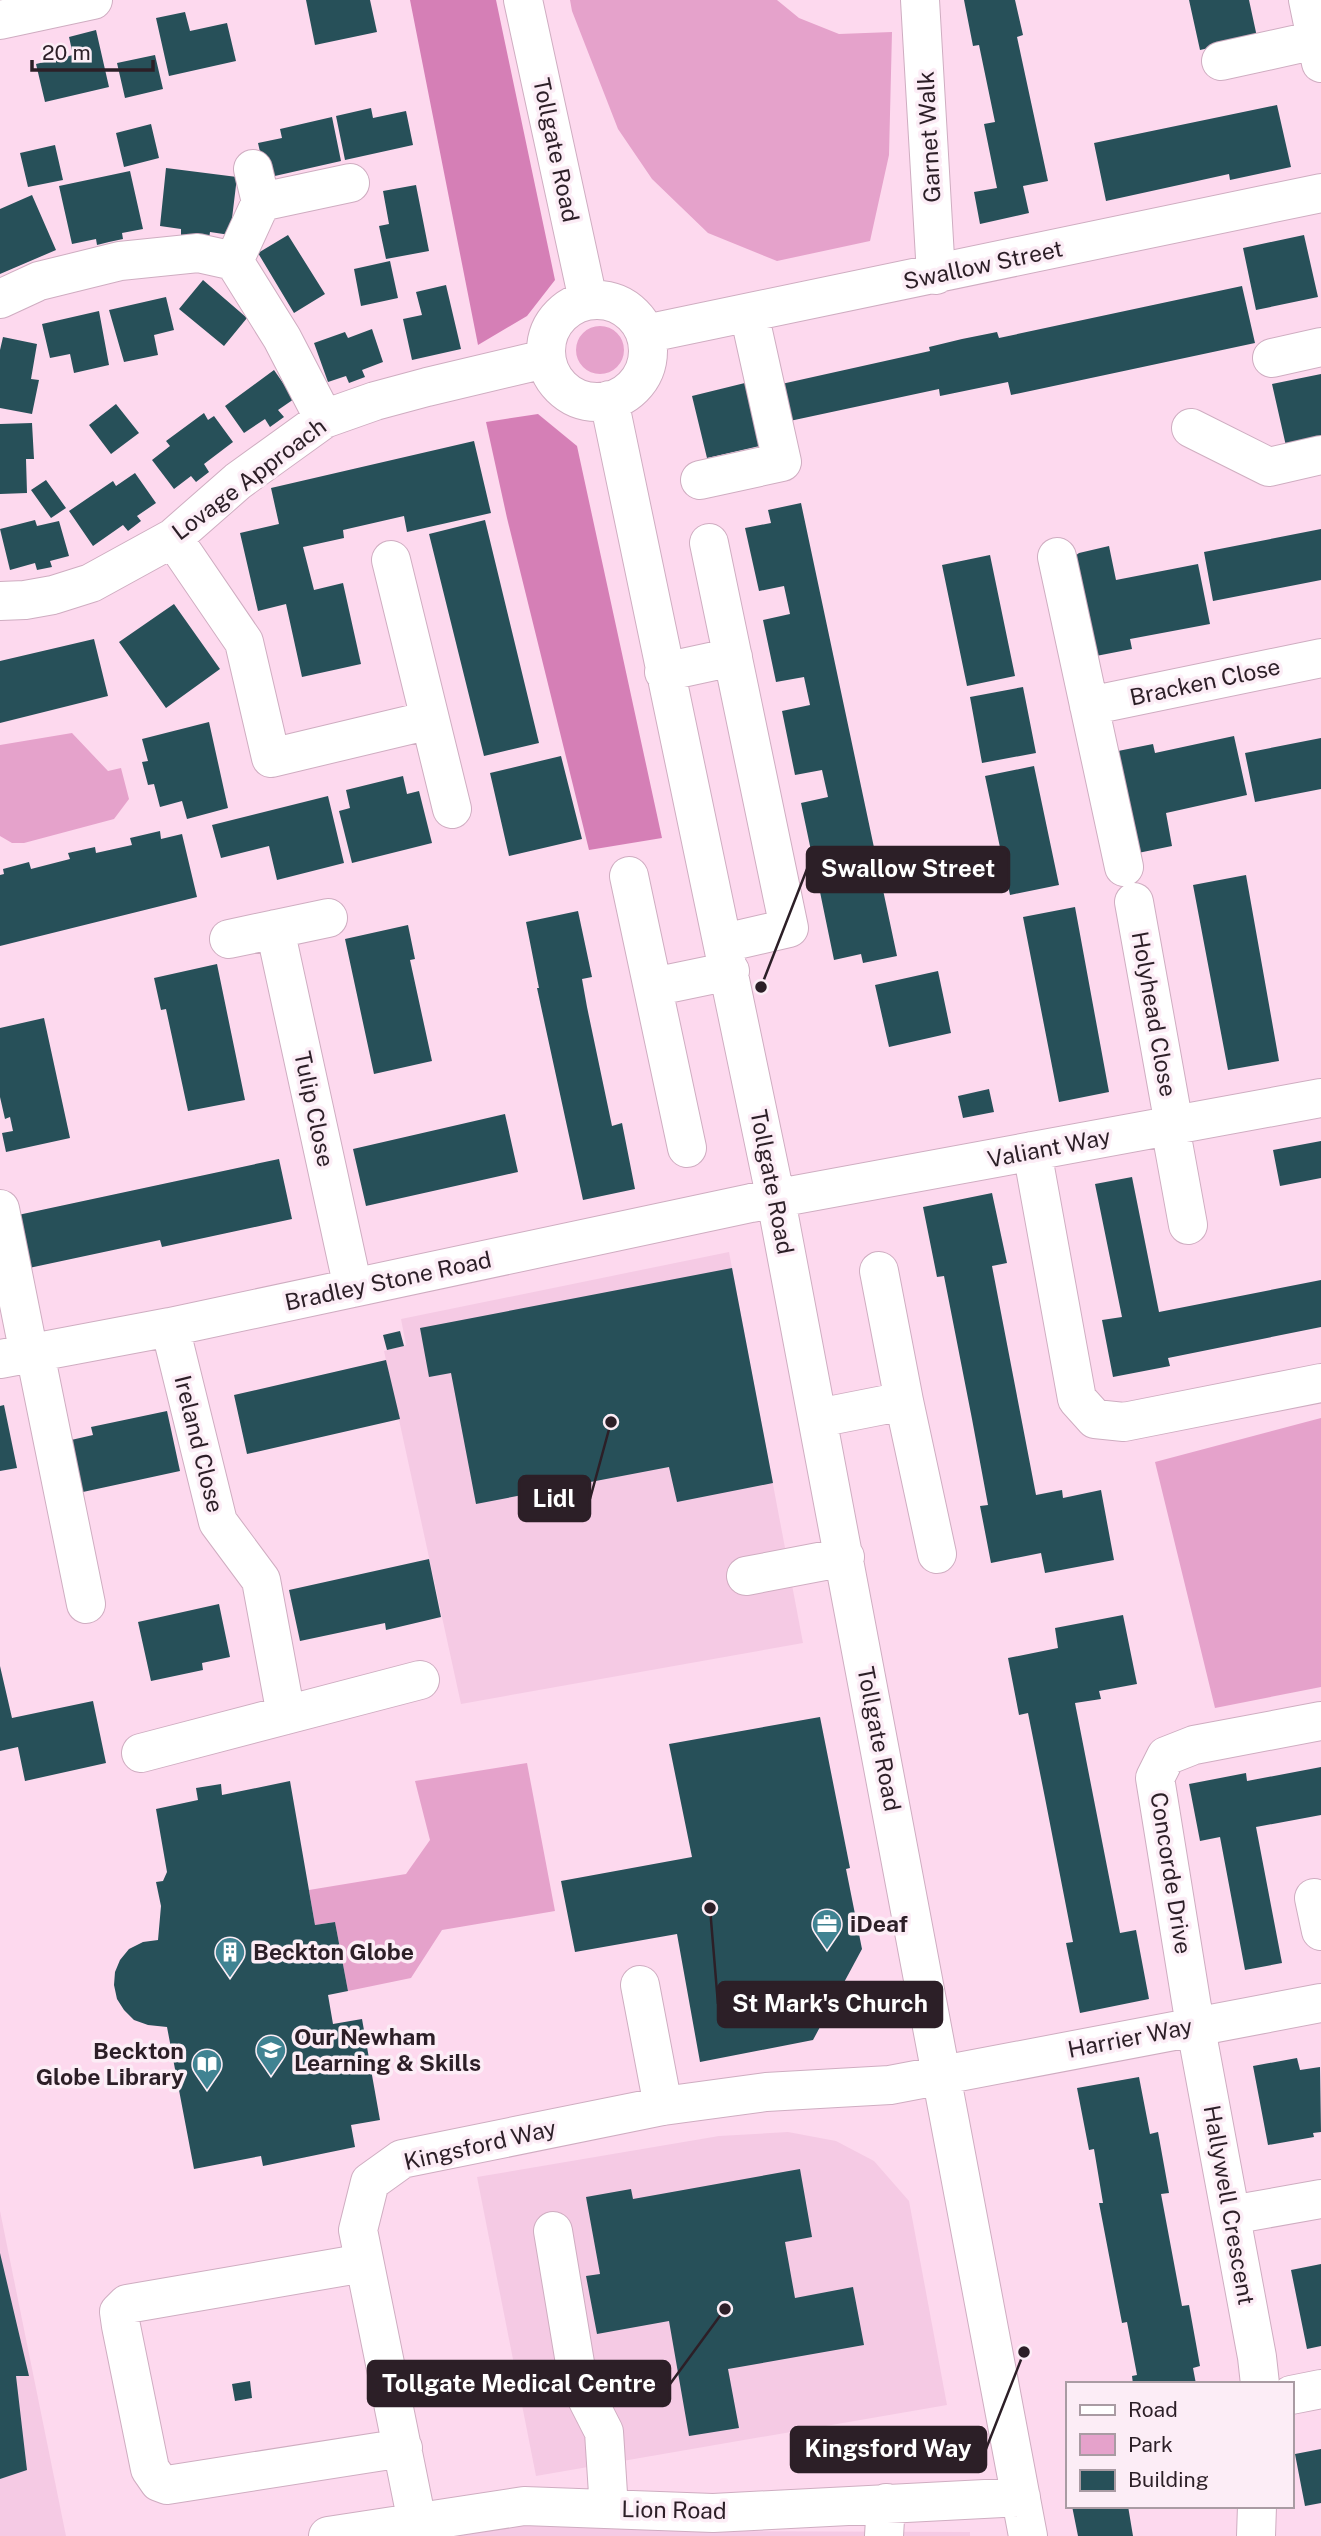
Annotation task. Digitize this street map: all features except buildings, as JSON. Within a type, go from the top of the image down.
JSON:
[{"type":"street","name":"Tollgate Road","points":[[523,0],[588,300]]},
{"type":"street","name":"Garnet Walk","points":[[920,0],[936,275]]},
{"type":"street","points":[[1221,61],[1319,51],[1308,0]]},
{"type":"street","points":[[0,20],[82,1]]},
{"type":"street","points":[[234,261],[257,186],[350,183]]},
{"type":"street","name":"Swallow Street","points":[[645,334],[1321,193]]},
{"type":"street","points":[[0,298],[39,281],[120,261],[198,253],[234,261],[282,338],[324,419]]},
{"type":"street","points":[[588,300],[612,302],[633,314],[645,334],[648,356],[642,376],[629,392],[609,400],[588,401],[568,394],[553,379],[545,359],[548,332],[564,310],[588,300]]},
{"type":"street","points":[[700,480],[782,462],[749,313]]},
{"type":"street","points":[[1272,358],[1321,347]]},
{"type":"street","name":"Lovage Approach","points":[[0,601],[53,595],[91,583],[173,538],[239,481],[324,419],[375,401],[545,359]]},
{"type":"street","name":"Tollgate Road","points":[[609,400],[776,1200],[1028,2536]]},
{"type":"street","points":[[1191,428],[1269,467],[1321,455]]},
{"type":"street","points":[[173,538],[244,642],[271,758],[430,720]]},
{"type":"street","points":[[653,987],[789,928],[709,542]]},
{"type":"street","points":[[1057,557],[1089,706]]},
{"type":"street","points":[[391,560],[452,809]]},
{"type":"street","points":[[664,672],[733,657]]},
{"type":"street","name":"Bracken Close","points":[[1089,706],[1321,658]]},
{"type":"street","name":"Holyhead Close","points":[[1089,706],[1129,884],[1188,1225]]},
{"type":"street","points":[[629,876],[687,1148]]},
{"type":"street","points":[[229,939],[328,918]]},
{"type":"street","name":"Tulip Close","points":[[275,929],[352,1288]]},
{"type":"street","name":"Valiant Way","points":[[776,1200],[1321,1098]]},
{"type":"street","points":[[1032,1152],[1077,1399],[1095,1419],[1124,1422],[1321,1383]]},
{"type":"street","name":"Bradley Stone Road","points":[[22,1355],[170,1327],[776,1200]]},
{"type":"street","points":[[0,1209],[22,1355],[86,1604]]},
{"type":"street","points":[[879,1271],[937,1554]]},
{"type":"street","name":"Ireland Close","points":[[170,1327],[218,1522],[261,1580],[286,1715]]},
{"type":"street","points":[[818,1418],[904,1401]]},
{"type":"street","points":[[746,1576],[845,1557]]},
{"type":"street","points":[[141,1754],[420,1680]]},
{"type":"street","name":"Concorde Drive","points":[[1196,2026],[1155,1778],[1166,1756],[1194,1745],[1321,1721]]},
{"type":"street","points":[[640,1985],[663,2106]]},
{"type":"street","name":"Harrier Way","points":[[939,2075],[1321,2003]]},
{"type":"street","name":"Hallywell Crescent","points":[[1196,2026],[1260,2382]]},
{"type":"street","name":"Kingsford Way","points":[[416,2522],[358,2230],[370,2182],[402,2160],[663,2106],[766,2092],[890,2085],[939,2075]]},
{"type":"street","points":[[1231,2215],[1321,2199]]},
{"type":"street","points":[[553,2231],[578,2381],[604,2432],[609,2509]]},
{"type":"street","points":[[364,2263],[127,2304],[119,2312],[150,2469],[159,2482],[167,2485],[403,2448]]},
{"type":"street","points":[[1293,2395],[1321,2389]]},
{"type":"street","name":"Lion Road","points":[[344,2535],[524,2506],[609,2509],[723,2524],[886,2520],[1021,2497]]},
{"type":"street","points":[[1256,2536],[1257,2508]]},
{"type":"shaded area","points":[[410,0],[496,0],[555,280],[527,316],[478,345]]},
{"type":"shaded area","points":[[538,414],[577,446],[662,838],[589,850],[486,422]]},
{"type":"shaded area","points":[[729,1252],[803,1643],[461,1704],[384,1351],[406,1345],[401,1319]]},
{"type":"shaded area","points":[[788,2132],[836,2141],[874,2161],[909,2201],[947,2405],[536,2476],[477,2177],[719,2136]]},
{"type":"shaded area","points":[[0,2211],[66,2536],[0,2536]]},
{"type":"shaded area","points":[[524,2521],[695,2531],[970,2532],[970,2536],[407,2536]]},
{"type":"green space","points":[[570,0],[777,0],[799,18],[839,34],[892,32],[889,155],[870,241],[777,261],[708,233],[652,179],[618,129]]},
{"type":"green space","points":[[600,326],[617,333],[624,350],[617,367],[600,374],[583,367],[576,350],[583,333]]},
{"type":"green space","points":[[72,733],[108,771],[121,768],[129,799],[114,819],[24,843],[12,843],[0,836],[0,745]]},
{"type":"green space","points":[[1321,1418],[1321,1687],[1215,1708],[1155,1462]]},
{"type":"green space","points":[[527,1763],[555,1911],[442,1930],[411,1978],[348,1991],[335,1922],[315,1925],[309,1890],[406,1874],[430,1840],[415,1781]]},
{"type":"place","name":"Swallow Street","points":[[761,987]]},
{"type":"place","name":"Lidl","points":[[611,1422]]},
{"type":"place","name":"St Mark's Church","points":[[710,1908]]},
{"type":"place","name":"iDeaf","points":[[827,1951]]},
{"type":"place","name":"Beckton Globe","points":[[230,1979]]},
{"type":"place","name":"Our Newham Learning & Skills","points":[[271,2077]]},
{"type":"place","name":"Beckton Globe Library","points":[[207,2091]]},
{"type":"place","name":"Tollgate Medical Centre","points":[[725,2309]]},
{"type":"place","name":"Kingsford Way","points":[[1024,2352]]}]
